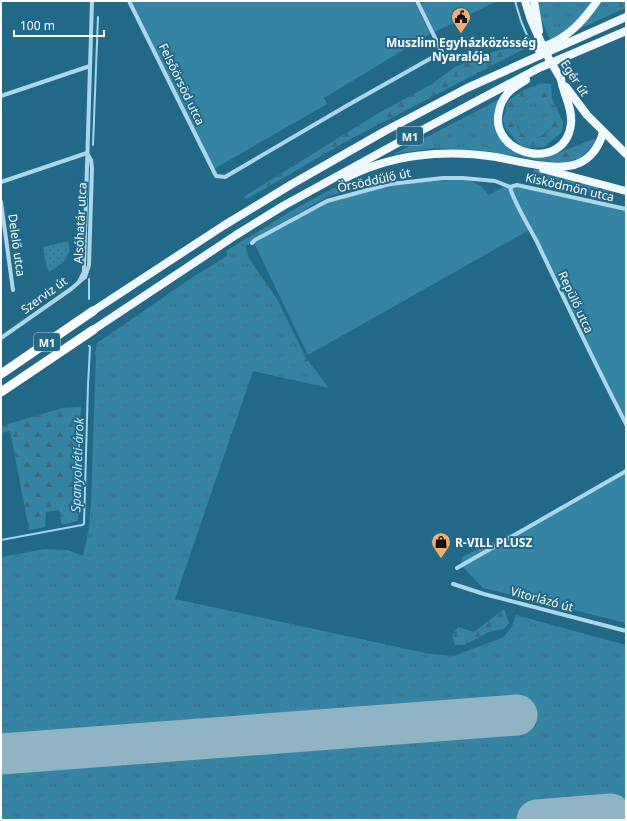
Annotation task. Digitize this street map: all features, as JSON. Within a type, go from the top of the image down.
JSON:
[{"type":"highway","name":"M1","points":[[1,374],[93,311]]},
{"type":"highway","name":"M1","points":[[1,392],[93,330]]},
{"type":"main road","name":"Egér út","points":[[526,1],[531,20],[539,38],[561,79],[581,108],[626,154]]},
{"type":"main road","points":[[534,1],[538,18],[539,38]]},
{"type":"main road","points":[[507,69],[519,59],[562,38],[578,24],[597,1]]},
{"type":"main road","name":"M1","points":[[93,311],[223,226],[292,184],[386,131],[467,88],[626,16]]},
{"type":"main road","name":"M1","points":[[93,330],[236,235],[283,206],[539,68],[626,31]]},
{"type":"main road","points":[[539,68],[507,94],[500,106],[498,117],[500,130],[507,140],[516,148],[527,153],[542,154],[562,144],[566,138],[571,123],[571,114],[561,79]]},
{"type":"main road","points":[[283,206],[305,200],[349,176],[379,165],[423,154],[480,155],[550,166],[569,166],[577,164],[590,156],[601,142],[603,132]]},
{"type":"main road","points":[[514,160],[626,191]]},
{"type":"street","name":"Alsóhatár utca","points":[[79,282],[85,278],[88,265],[92,168],[91,160],[87,153],[92,1]]},
{"type":"street","name":"Felsőörsöd utca","points":[[129,1],[216,176],[225,177],[442,52],[417,1]]},
{"type":"street","points":[[1,96],[90,66]]},
{"type":"street","points":[[1,182],[87,153]]},
{"type":"street","name":"Örsöddűlő út","points":[[252,243],[327,200],[390,184],[443,178],[463,178],[495,181],[510,187]]},
{"type":"street","name":"Kisködmön utca","points":[[510,187],[517,185],[626,209]]},
{"type":"street","name":"Repülő utca","points":[[510,187],[513,196],[532,231],[588,349],[626,424]]},
{"type":"street","name":"Delelő utca","points":[[1,202],[13,290]]},
{"type":"street","name":"Szerviz út","points":[[1,338],[79,282]]},
{"type":"street","points":[[457,568],[626,471]]},
{"type":"street","name":"Vitorlázó út","points":[[453,584],[484,594],[626,631]]},
{"type":"green space","points":[[131,1],[414,1],[430,34],[324,98],[327,104],[214,169]]},
{"type":"green space","points":[[427,1],[497,1],[435,32],[421,4]]},
{"type":"green space","points":[[538,1],[592,1],[584,13],[574,23],[550,40],[540,16]]},
{"type":"green space","points":[[601,1],[611,1],[611,3],[619,10],[623,9],[579,29]]},
{"type":"green space","points":[[611,1],[626,1],[626,8],[618,10],[611,6]]},
{"type":"green space","points":[[527,43],[527,47],[524,49],[345,142],[247,199],[243,197],[377,114],[432,84],[455,67],[493,52]]},
{"type":"green space","points":[[542,83],[551,84],[552,98],[563,122],[562,132],[544,147],[529,148],[521,146],[505,128],[503,119],[508,101],[524,90]],"holes":[[[537,94],[546,98],[554,113],[554,121],[551,129],[545,134],[537,137],[524,136],[518,129],[516,123],[519,107],[531,96]]]},
{"type":"green space","points":[[537,94],[543,96],[552,107],[554,116],[553,124],[542,136],[534,138],[527,137],[521,133],[515,117],[520,105],[529,97]]},
{"type":"green space","points":[[500,99],[495,120],[498,136],[511,151],[539,157],[552,155],[594,139],[596,140],[595,143],[580,158],[562,163],[488,151],[435,148],[394,154]]},
{"type":"green space","points":[[592,143],[592,145],[576,156],[556,160],[557,156]]},
{"type":"green space","points":[[535,169],[614,192],[614,194],[604,197],[532,172]]},
{"type":"green space","points":[[361,178],[354,188],[327,197],[269,230],[246,246],[248,257],[277,299],[304,354],[306,359],[303,362],[308,361],[329,388],[253,371],[175,599],[430,654],[454,656],[504,637],[512,626],[516,615],[626,645],[626,820],[1,820],[1,557],[45,549],[68,550],[83,556],[89,528],[91,502],[95,354],[97,343],[190,279],[227,256],[226,251],[298,207],[332,189]]},
{"type":"green space","points":[[467,179],[481,186],[489,195],[503,187],[510,187],[513,185],[626,209],[626,424],[529,230],[308,355],[254,243],[329,200],[372,188],[406,183]]},
{"type":"green space","points":[[68,241],[70,250],[64,262],[49,272],[46,265],[43,247]]},
{"type":"green space","points":[[81,407],[78,521],[62,525],[59,510],[46,512],[45,527],[29,530],[10,431],[1,433],[1,426],[63,408]]},
{"type":"green space","points":[[626,471],[626,623],[483,588],[461,565],[462,557],[549,515]]},
{"type":"green space","points":[[504,609],[509,623],[504,629],[489,632],[465,645],[455,645],[452,636],[458,627],[474,632]]},
{"type":"waterway","points":[[515,1],[529,40]]},
{"type":"waterway","name":"Spanyolréti-árok","points":[[93,145],[98,17]]},
{"type":"waterway","name":"Spanyolréti-árok","points":[[89,279],[89,299]]},
{"type":"waterway","name":"Spanyolréti-árok","points":[[1,540],[84,524],[89,346]]},
{"type":"runway","points":[[1,754],[517,715]]},
{"type":"runway","points":[[537,820],[611,814]]},
{"type":"place","name":"Muszlim Egyházközösség Nyaralója","points":[[461,34]]},
{"type":"place","name":"R-VILL PLUSZ","points":[[441,559]]}]
